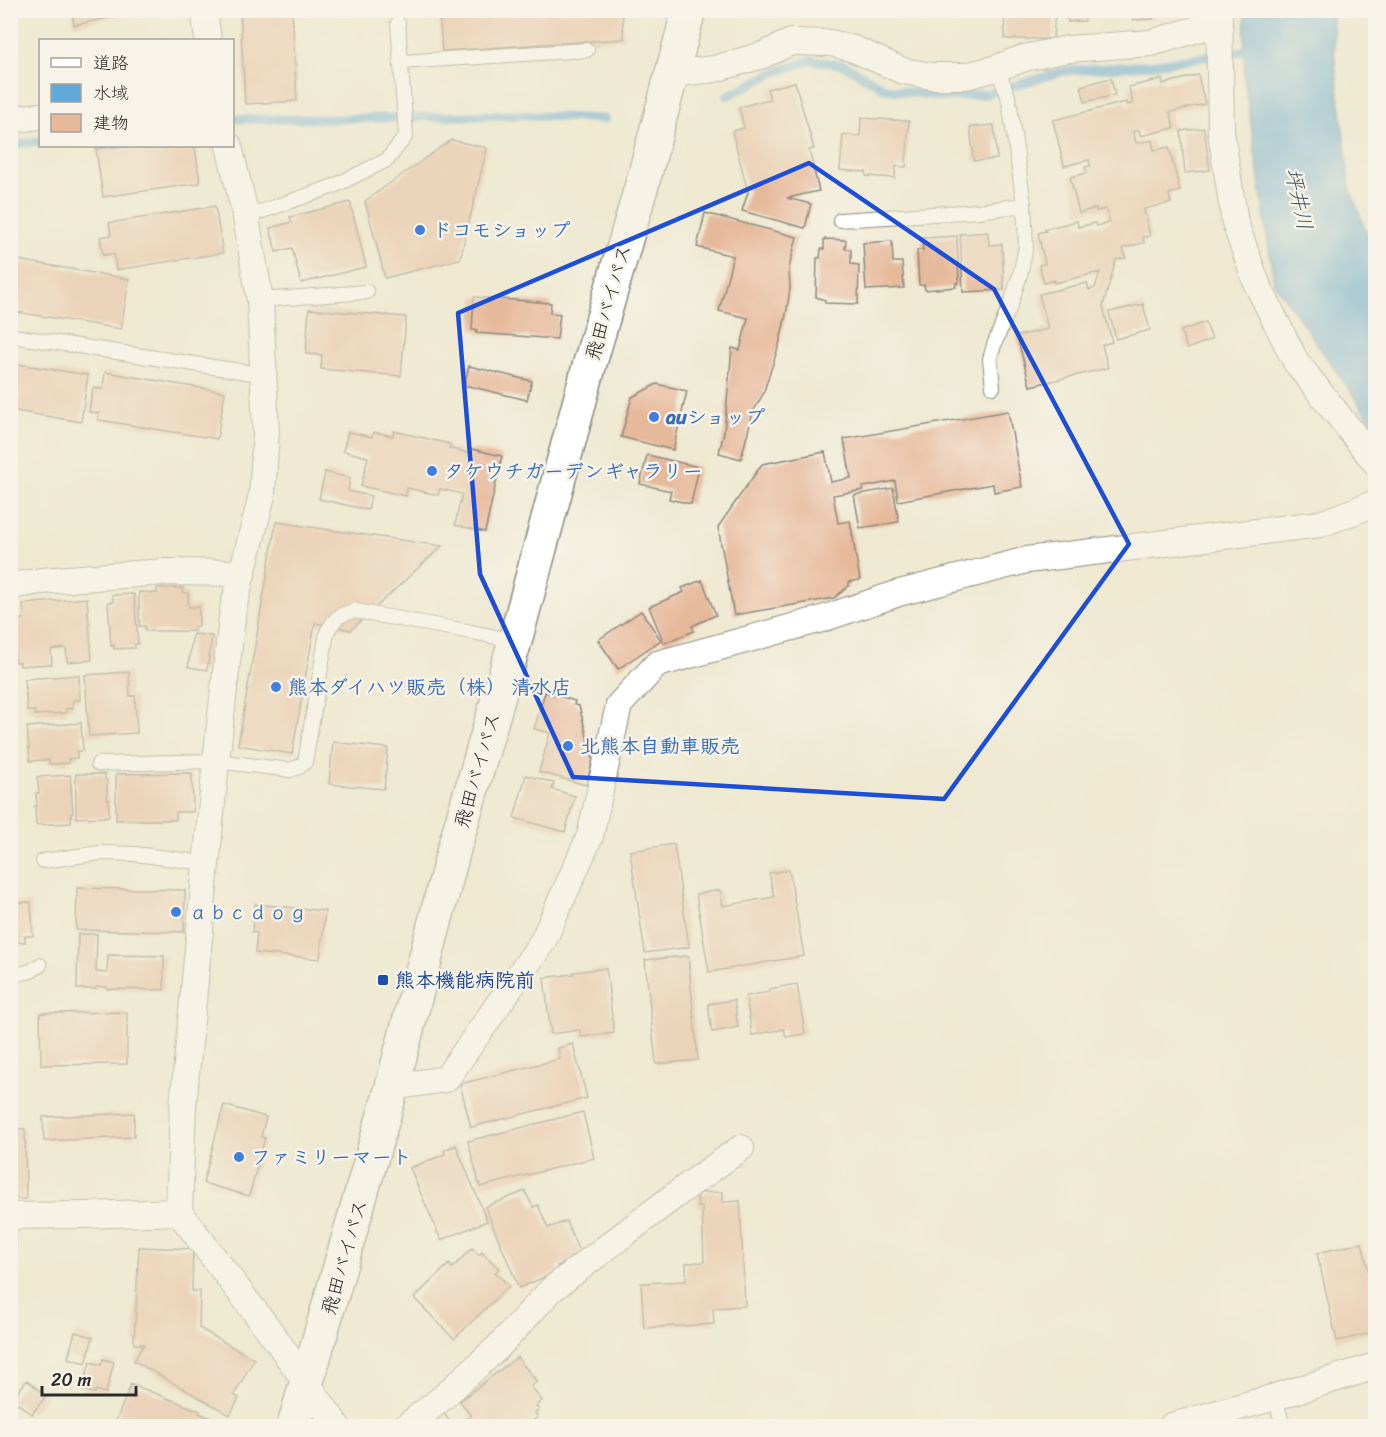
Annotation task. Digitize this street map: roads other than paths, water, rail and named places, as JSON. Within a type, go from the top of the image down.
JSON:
[{"type":"highway","name":"飛田バイパス","points":[[294,1426],[392,1087],[454,849],[515,641],[689,10]]},
{"type":"street","points":[[204,10],[208,39]]},
{"type":"street","points":[[671,74],[714,69],[763,55],[791,42],[831,43],[854,49],[903,70],[932,76],[999,74],[1024,58],[1068,48],[1151,43],[1219,17],[1221,132],[1235,223],[1257,284],[1296,362],[1376,463]]},
{"type":"street","points":[[10,120],[39,116]]},
{"type":"street","points":[[229,147],[246,217],[260,300],[266,433],[262,495],[233,609],[216,761],[183,1105],[179,1212],[273,1334],[338,1426]]},
{"type":"street","points":[[392,1087],[446,1079],[543,941],[590,836],[619,705],[657,664],[822,619],[899,593],[1027,560],[1320,524],[1376,502]]},
{"type":"street","points":[[10,586],[41,581],[164,572],[241,573]]},
{"type":"street","points":[[407,1426],[441,1399],[498,1347],[552,1289],[741,1148]]},
{"type":"street","points":[[10,1216],[179,1212]]},
{"type":"street","points":[[1172,1426],[1376,1366]]},
{"type":"lane","points":[[246,217],[334,186],[387,160],[406,136],[398,23]]},
{"type":"lane","points":[[401,62],[587,50]]},
{"type":"lane","points":[[993,387],[990,359],[1020,275],[1026,246],[1024,205],[1008,96],[999,74]]},
{"type":"lane","points":[[840,220],[979,212],[1024,205]]},
{"type":"lane","points":[[260,300],[367,292]]},
{"type":"lane","points":[[13,336],[265,375]]},
{"type":"lane","points":[[98,764],[216,761],[290,770],[299,767],[305,762],[327,632],[334,620],[344,613],[355,611],[515,641]]},
{"type":"lane","points":[[43,861],[100,853],[135,854],[206,863]]},
{"type":"lane","points":[[10,976],[31,971],[40,966]]},
{"type":"lane","points":[[1275,1397],[1283,1426]]},
{"type":"water","name":"坪井川","points":[[1245,11],[1333,11],[1334,52],[1350,189],[1375,255],[1375,426],[1274,283],[1244,76]]},
{"type":"waterway","points":[[727,96],[773,73],[810,60],[844,65],[886,89],[945,97],[987,94],[1064,71],[1149,65],[1256,49]]},
{"type":"waterway","points":[[234,119],[517,115],[605,119]]},
{"type":"waterway","points":[[10,145],[39,141]]},
{"type":"place","name":"ドコモショップ","points":[[420,230]]},
{"type":"place","name":"auショップ","points":[[654,417]]},
{"type":"place","name":"タケウチガーデンギャラリー","points":[[432,471]]},
{"type":"place","name":"熊本ダイハツ販売（株） 清水店","points":[[276,687]]},
{"type":"place","name":"北熊本自動車販売","points":[[568,746]]},
{"type":"place","name":"ａｂｃｄｏｇ","points":[[176,912]]},
{"type":"place","name":"熊本機能病院前","points":[[383,980]]},
{"type":"place","name":"ファミリーマート","points":[[239,1157]]}]
